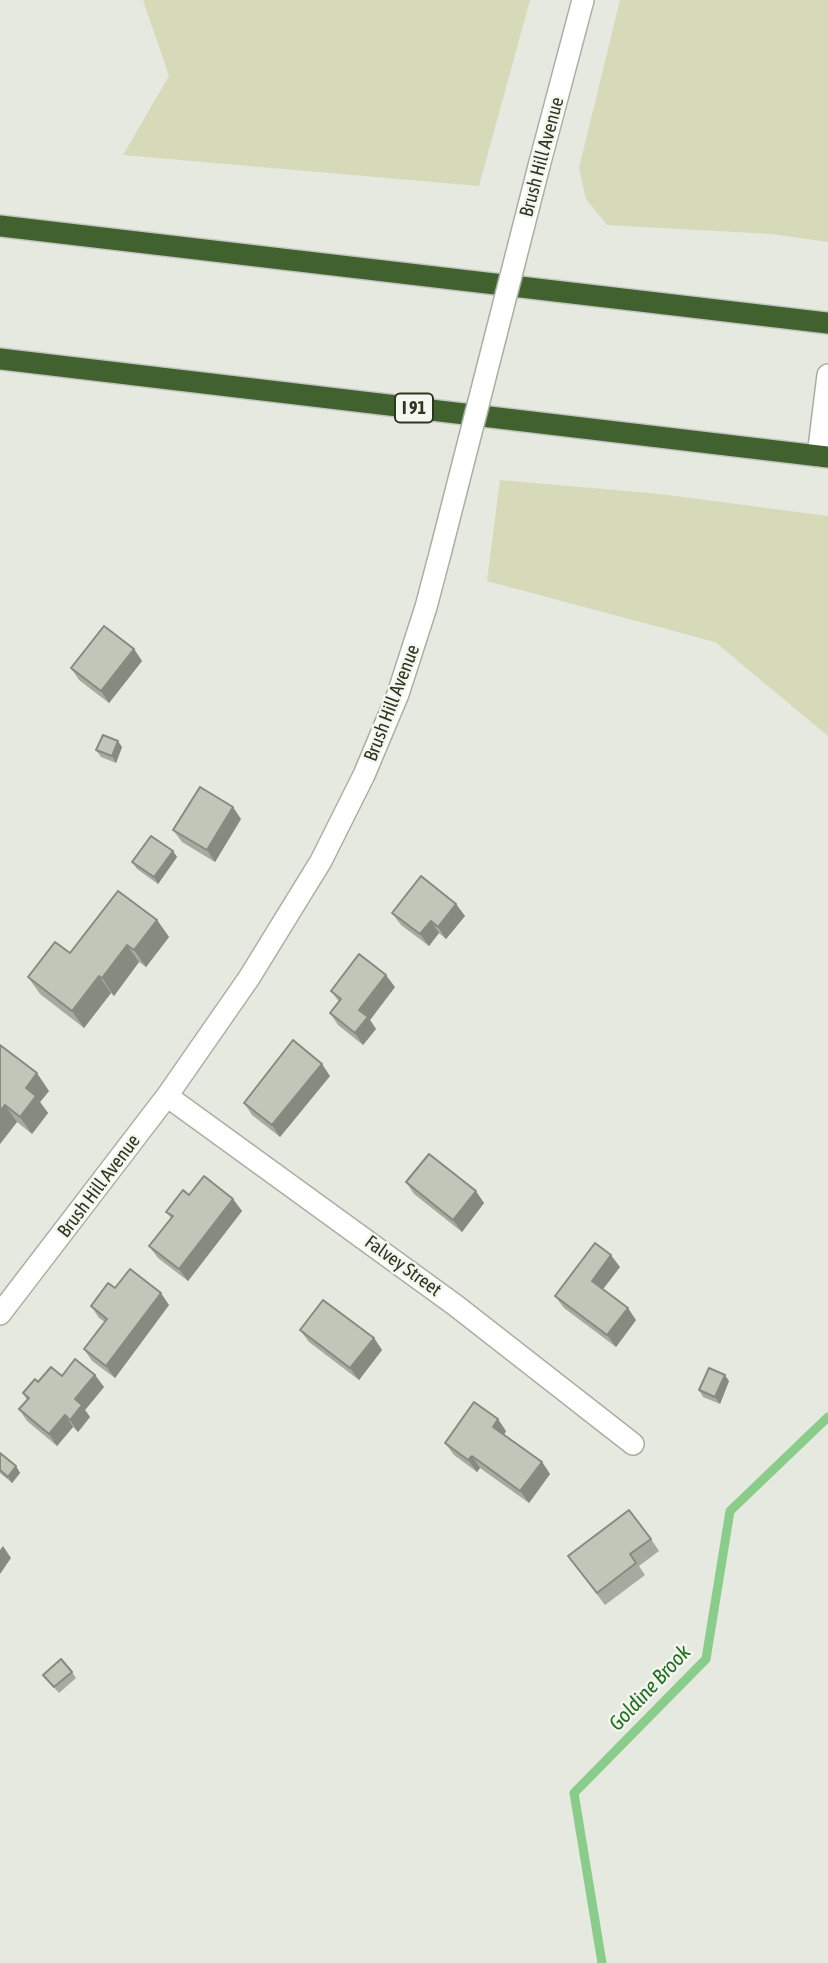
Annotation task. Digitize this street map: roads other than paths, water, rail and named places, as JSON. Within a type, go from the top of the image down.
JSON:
[{"type":"highway","points":[[0,226],[828,323]]},
{"type":"highway","name":"I 91","points":[[0,359],[823,457]]},
{"type":"street","name":"Brush Hill Avenue","points":[[0,1314],[167,1096],[249,978],[321,861],[380,741],[426,607],[583,0]]},
{"type":"street","points":[[823,457],[828,375]]},
{"type":"street","name":"Falvey Street","points":[[167,1096],[455,1305],[633,1444]]},
{"type":"waterway","name":"Goldine Brook","points":[[602,1963],[574,1793],[706,1659],[730,1511],[828,1417]]}]
